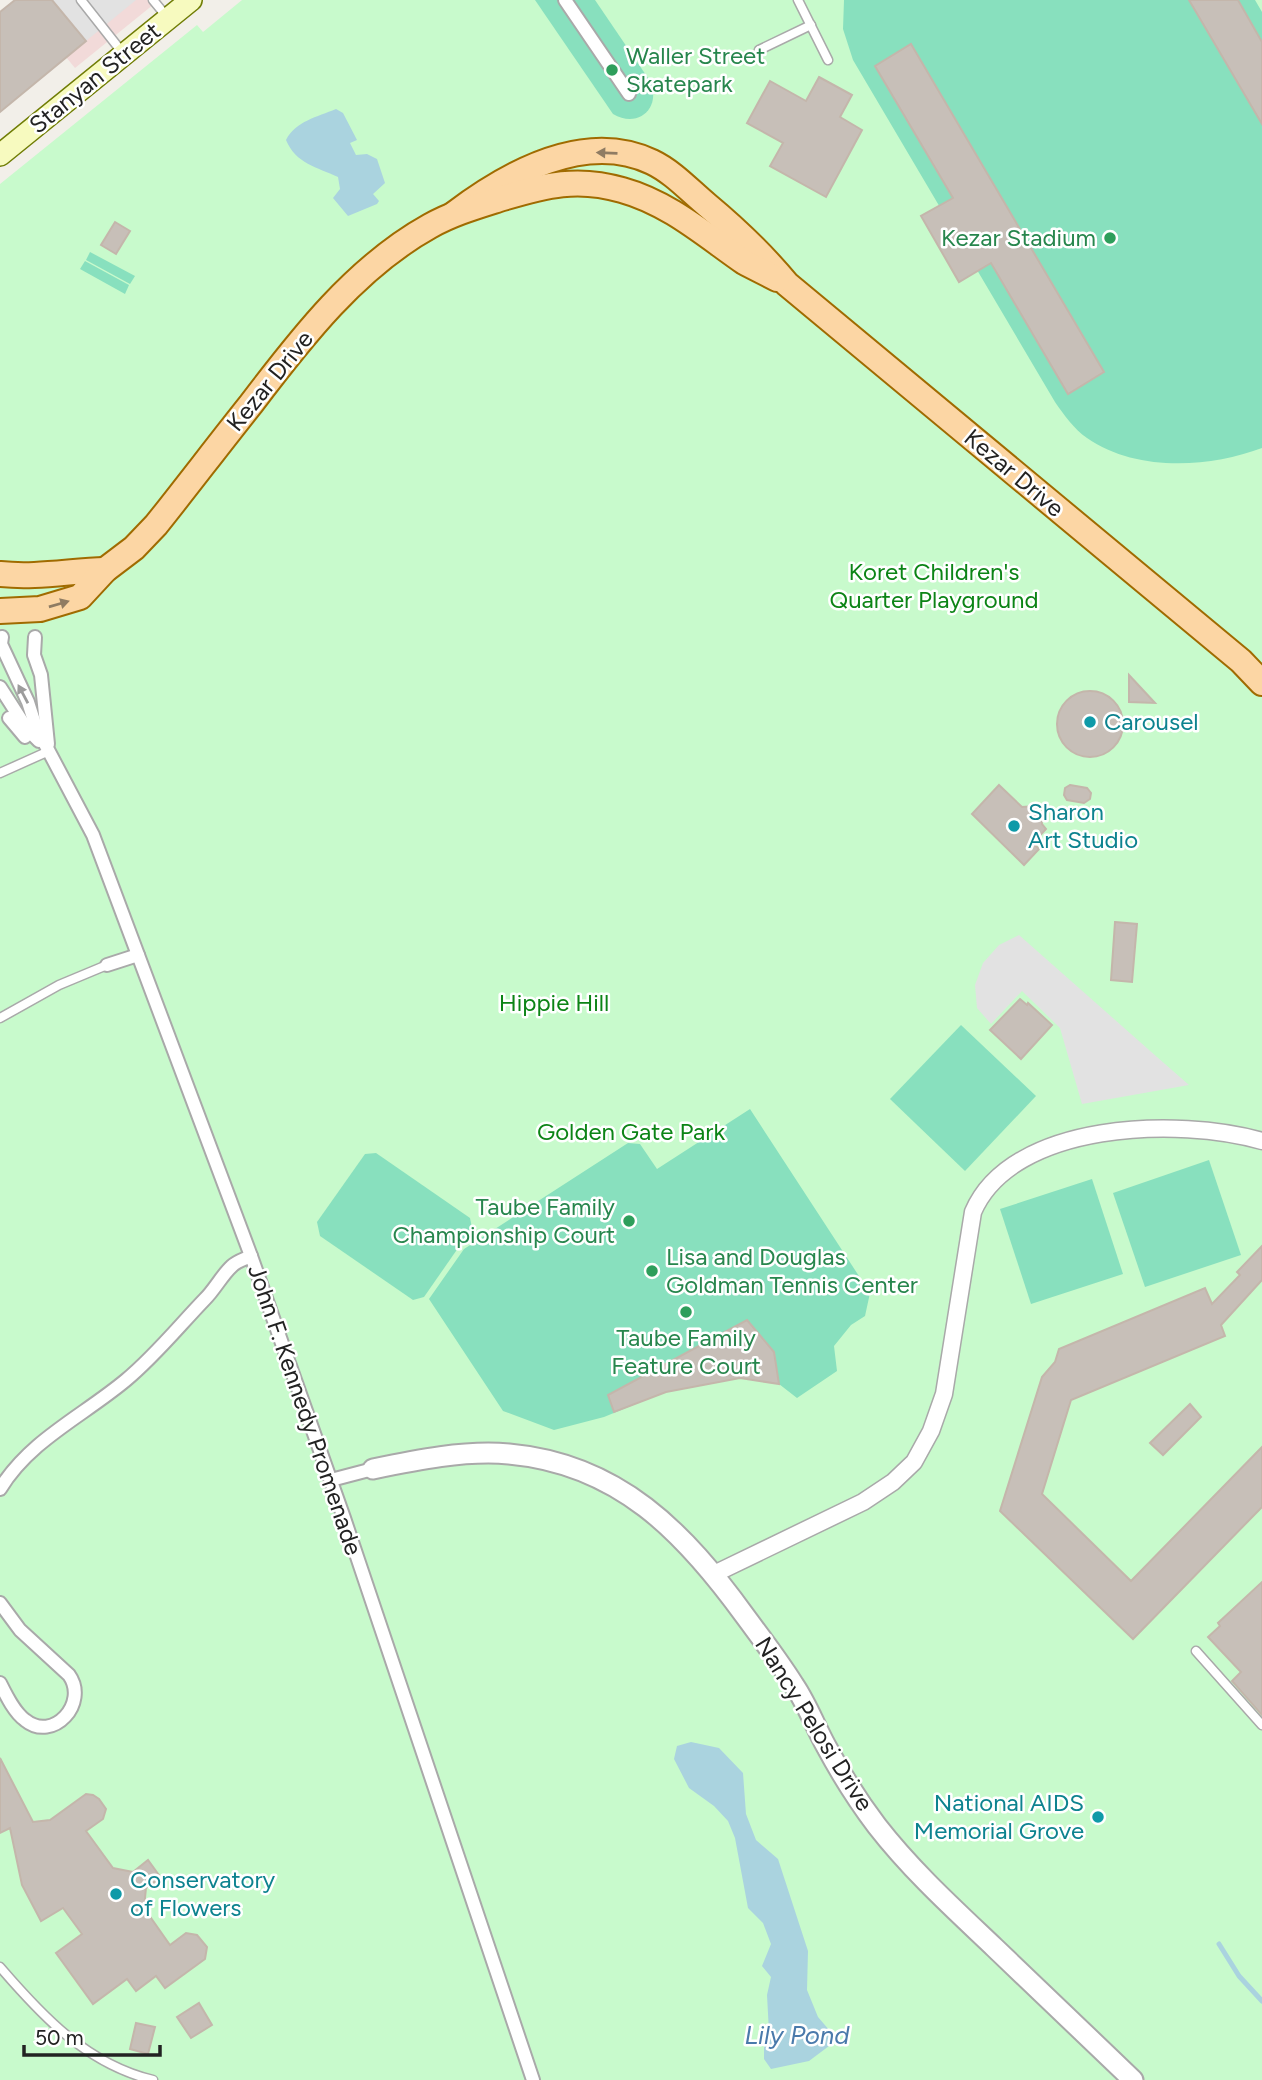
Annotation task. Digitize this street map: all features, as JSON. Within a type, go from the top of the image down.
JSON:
[{"type":"main road","name":"Stanyan Street","points":[[0,155],[191,0]]},
{"type":"main road","name":"Kezar Drive","points":[[0,611],[40,609],[80,597],[105,570],[134,548],[156,525],[289,354],[323,315],[368,271],[408,240],[454,214],[508,178],[561,157],[607,153],[637,157],[651,162],[672,176],[759,250],[787,284],[1251,667],[1262,683]]},
{"type":"main road","points":[[560,183],[634,169],[651,162],[655,181],[717,241]]},
{"type":"main road","name":"Kezar Drive","points":[[454,214],[560,183],[594,184],[637,194],[667,208],[746,263],[787,284]]},
{"type":"main road","points":[[0,574],[38,576],[70,571],[105,570]]},
{"type":"street","points":[[565,0],[629,94]]},
{"type":"street","name":"John F. Kennedy Promenade","points":[[2,637],[1,644],[14,675],[49,751],[93,835],[251,1256],[331,1480],[533,2080]]},
{"type":"street","name":"John F. Kennedy Promenade","points":[[35,637],[34,655],[41,675],[49,751]]},
{"type":"street","name":"John F. Kennedy Promenade","points":[[0,687],[27,729],[49,751]]},
{"type":"street","points":[[9,718],[20,734],[49,751]]},
{"type":"street","points":[[107,965],[138,955]]},
{"type":"street","points":[[714,1574],[863,1502],[893,1482],[914,1462],[931,1431],[944,1394],[973,1212],[984,1191],[1002,1172],[1065,1143],[1128,1130],[1191,1129],[1262,1141]]},
{"type":"street","points":[[0,1489],[17,1465],[31,1452],[126,1380],[157,1352],[206,1299],[233,1264],[251,1256]]},
{"type":"street","name":"Nancy Pelosi Drive","points":[[331,1480],[373,1469],[486,1453],[533,1457],[582,1471],[604,1481],[659,1516],[714,1574],[796,1687],[841,1774],[897,1851],[948,1904],[1133,2080]]},
{"type":"street","points":[[0,1603],[20,1630],[69,1675],[74,1682],[75,1702],[64,1719],[45,1727],[34,1726],[18,1712],[0,1683]]},
{"type":"lane","points":[[80,0],[124,55]]},
{"type":"lane","points":[[153,0],[168,18]]},
{"type":"lane","points":[[798,0],[828,60]]},
{"type":"lane","points":[[759,50],[810,25]]},
{"type":"lane","points":[[0,773],[49,751]]},
{"type":"lane","points":[[0,1018],[59,985],[107,965]]},
{"type":"lane","points":[[1196,1651],[1262,1725]]},
{"type":"lane","points":[[0,1967],[44,2018],[64,2035],[104,2062],[125,2072],[153,2080]]},
{"type":"shaded area","points":[[19,0],[159,0],[75,68]]},
{"type":"shaded area","points":[[52,0],[136,0],[86,41]]},
{"type":"shaded area","points":[[1019,935],[1189,1085],[1082,1104],[1060,1028],[1022,991],[991,1024],[977,1008],[975,985],[983,963],[999,945]]},
{"type":"green space","name":"Golden Gate Park","points":[[242,0],[1262,0],[1262,2080],[0,2080],[0,184],[197,25],[203,32]]},
{"type":"green space","name":"Waller Street Skatepark","points":[[535,0],[595,0],[650,81],[653,100],[645,113],[631,119],[613,114]]},
{"type":"green space","name":"Kezar Stadium","points":[[844,0],[1255,0],[1262,12],[1262,448],[1219,460],[1196,463],[1150,461],[1106,449],[1087,438],[1074,426],[1055,402],[853,60],[843,29]]},
{"type":"green space","points":[[90,252],[135,276],[130,284],[86,260]]},
{"type":"green space","points":[[85,261],[129,285],[125,294],[80,269]]},
{"type":"green space","points":[[961,1025],[1036,1096],[965,1171],[890,1099]]},
{"type":"green space","name":"Lisa and Douglas Goldman Tennis Center","points":[[750,1109],[870,1293],[865,1316],[851,1325],[834,1346],[837,1371],[797,1398],[779,1384],[740,1378],[665,1392],[604,1417],[554,1430],[503,1411],[429,1299],[464,1249],[628,1143],[640,1144],[657,1169]]},
{"type":"green space","points":[[376,1153],[470,1218],[472,1228],[424,1297],[413,1300],[320,1236],[317,1222],[365,1154]]},
{"type":"green space","points":[[1209,1160],[1241,1255],[1145,1287],[1113,1193]]},
{"type":"green space","points":[[1092,1179],[1123,1274],[1031,1304],[1000,1209]]},
{"type":"water","points":[[336,109],[343,113],[357,140],[350,143],[356,155],[367,154],[377,159],[385,183],[373,194],[379,201],[377,204],[348,216],[333,198],[340,189],[338,177],[301,160],[286,140],[301,124]]},
{"type":"water","name":"Lily Pond","points":[[691,1742],[719,1748],[743,1773],[746,1814],[756,1840],[778,1859],[808,1951],[807,1990],[818,2017],[830,2031],[829,2046],[809,2061],[771,2069],[764,2059],[769,2032],[767,1995],[771,1977],[762,1966],[771,1944],[763,1923],[748,1908],[735,1838],[728,1821],[714,1806],[689,1788],[674,1759],[677,1746]]},
{"type":"building","points":[[15,0],[52,0],[86,41],[0,112],[0,12]]},
{"type":"building","points":[[1189,0],[1238,0],[1262,42],[1262,124]]},
{"type":"building","points":[[911,44],[1104,372],[1068,394],[991,263],[959,282],[921,216],[953,198],[875,66]]},
{"type":"building","points":[[819,77],[852,95],[840,117],[862,130],[826,197],[770,166],[783,143],[747,123],[770,81],[806,101]]},
{"type":"building","points":[[115,222],[130,231],[116,254],[101,245]]},
{"type":"building","points":[[1129,675],[1155,703],[1129,702]]},
{"type":"building","name":"Carousel","points":[[1096,691],[1114,700],[1121,711],[1121,737],[1114,748],[1103,755],[1084,757],[1066,748],[1059,737],[1057,718],[1066,700],[1077,693]]},
{"type":"building","name":"Sharon Art Studio","points":[[999,785],[1022,807],[1035,806],[1041,812],[1042,824],[1046,829],[1033,843],[1039,849],[1024,865],[972,814]]},
{"type":"building","points":[[1070,785],[1087,788],[1091,793],[1090,799],[1084,803],[1067,800],[1064,795],[1065,788]]},
{"type":"building","points":[[1115,922],[1137,924],[1132,982],[1111,980]]},
{"type":"building","points":[[1020,999],[1052,1025],[1021,1059],[990,1030]]},
{"type":"building","points":[[1262,1246],[1262,1280],[1221,1325],[1225,1336],[1071,1400],[1042,1494],[1131,1581],[1262,1447],[1262,1507],[1133,1639],[1000,1511],[1042,1377],[1055,1362],[1059,1349],[1205,1288],[1212,1304],[1240,1275],[1237,1272]]},
{"type":"building","points":[[747,1320],[774,1352],[779,1384],[740,1378],[666,1392],[614,1412],[608,1395]]},
{"type":"building","points":[[1190,1404],[1201,1417],[1163,1455],[1150,1443]]},
{"type":"building","points":[[1262,1582],[1262,1715],[1232,1681],[1241,1672],[1208,1637],[1220,1626],[1218,1623]]},
{"type":"building","name":"Conservatory of Flowers","points":[[0,1758],[33,1822],[50,1820],[86,1794],[99,1799],[106,1809],[103,1819],[86,1831],[113,1868],[133,1872],[148,1860],[161,1878],[146,1888],[144,1908],[170,1945],[186,1933],[197,1935],[207,1947],[205,1959],[165,1988],[156,1976],[136,1991],[127,1979],[93,2004],[56,1953],[82,1934],[63,1908],[41,1921],[22,1885],[10,1828],[0,1833]]},
{"type":"building","points":[[199,2003],[212,2025],[191,2038],[177,2017]]},
{"type":"building","points":[[136,2023],[155,2027],[148,2054],[130,2049]]},
{"type":"waterway","points":[[1219,1944],[1239,1976],[1262,2001]]},
{"type":"place","name":"Waller Street Skatepark","points":[[612,70]]},
{"type":"place","name":"Kezar Stadium","points":[[1110,238]]},
{"type":"place","name":"Carousel","points":[[1090,722]]},
{"type":"place","name":"Sharon Art Studio","points":[[1014,826]]},
{"type":"place","name":"Taube Family Championship Court","points":[[629,1221]]},
{"type":"place","name":"Lisa and Douglas Goldman Tennis Center","points":[[652,1271]]},
{"type":"place","name":"Taube Family Feature Court","points":[[686,1312]]},
{"type":"place","name":"National AIDS Memorial Grove","points":[[1098,1817]]},
{"type":"place","name":"Conservatory of Flowers","points":[[116,1894]]},
{"type":"park label","name":"Koret Children's Quarter Playground","points":[[934,586]]},
{"type":"park label","name":"Hippie Hill","points":[[554,1003]]}]
